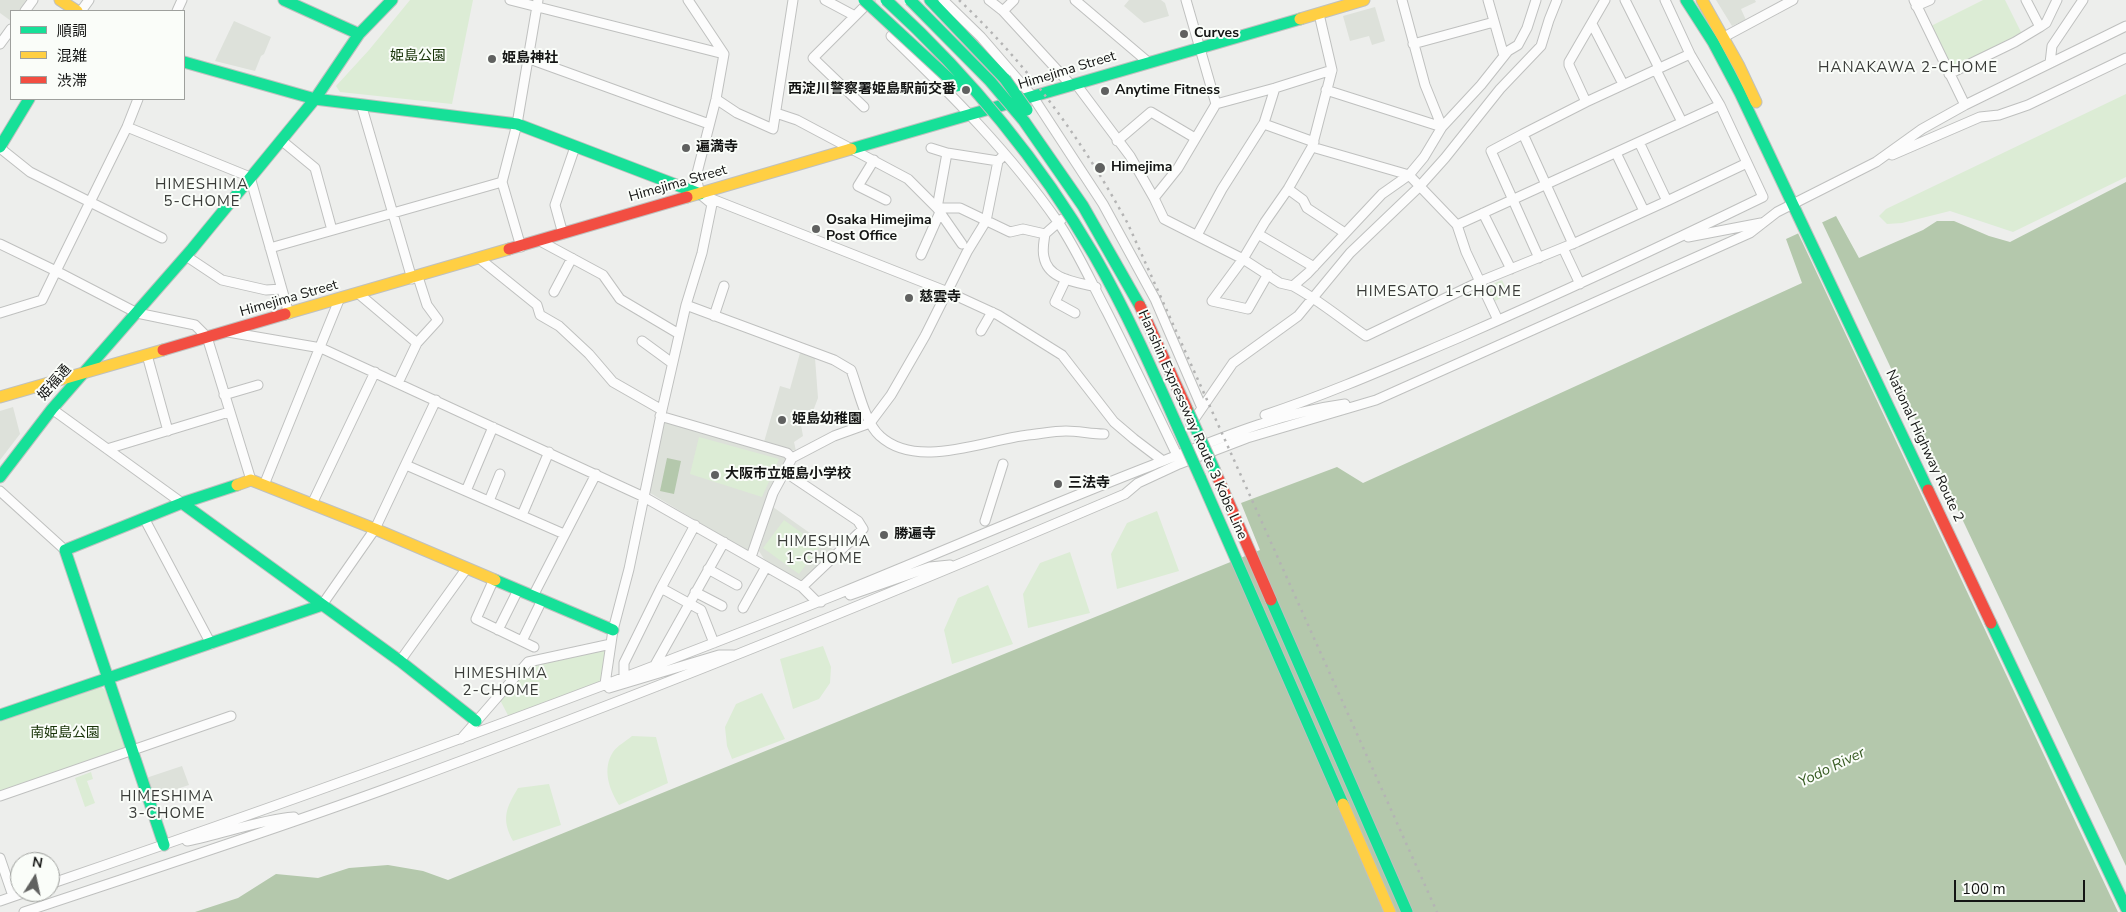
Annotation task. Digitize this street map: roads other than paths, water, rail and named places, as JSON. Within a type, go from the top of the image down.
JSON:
[{"type":"main road","points":[[60,0],[77,10]]},
{"type":"main road","points":[[284,0],[359,34]]},
{"type":"main road","name":"姫福通","points":[[0,477],[52,409],[186,256],[315,99],[359,34],[392,0]]},
{"type":"main road","name":"Hanshin Expressway Route 3 Kobe Line","points":[[886,0],[932,44],[973,89],[1041,174],[1093,254],[1140,344],[1390,912]]},
{"type":"main road","name":"Hanshin Expressway Route 3 Kobe Line","points":[[910,0],[990,81],[1024,121],[1083,206],[1133,291],[1219,480],[1407,912]]},
{"type":"main road","points":[[930,0],[1005,79],[1056,154],[1107,237],[1133,291]]},
{"type":"main road","name":"Himejima Street","points":[[0,397],[522,247],[1148,62],[1319,14],[1340,4],[1364,0]]},
{"type":"main road","name":"National Highway Route 2","points":[[1686,0],[1713,42],[1800,205],[2126,886]]},
{"type":"main road","name":"National Highway Route 2","points":[[1702,0],[1739,66],[1800,205],[2126,908]]},
{"type":"main road","points":[[862,3],[958,86],[1041,174]]},
{"type":"main road","points":[[185,62],[315,99],[517,124],[700,194]]},
{"type":"main road","points":[[0,147],[28,100]]},
{"type":"main road","points":[[164,845],[65,550],[182,503],[250,480],[375,529],[613,630]]},
{"type":"main road","points":[[182,503],[400,661],[476,721]]},
{"type":"main road","points":[[0,715],[322,605]]},
{"type":"street","points":[[25,10],[33,0]]},
{"type":"street","points":[[80,10],[89,0]]},
{"type":"street","points":[[510,0],[537,4],[724,54]]},
{"type":"street","points":[[605,684],[613,630],[629,569],[672,363],[686,305],[702,253],[712,204],[700,194],[696,177],[716,99],[724,54],[688,0]]},
{"type":"street","points":[[716,99],[737,113],[773,128],[793,0]]},
{"type":"street","points":[[825,0],[855,16]]},
{"type":"street","points":[[864,107],[813,58],[855,16],[862,3],[871,0]]},
{"type":"street","points":[[943,0],[981,37],[1033,96],[1103,204],[1155,299],[1202,408]]},
{"type":"street","points":[[989,0],[1003,11],[1074,84],[1130,156],[1164,219],[1243,259],[1280,283],[1293,286],[1315,298],[1327,309],[1366,336],[1481,281],[1573,244],[1747,164]]},
{"type":"street","points":[[1003,11],[1014,0]]},
{"type":"street","points":[[1075,0],[1148,62]]},
{"type":"street","points":[[1186,0],[1216,104]]},
{"type":"street","points":[[1402,0],[1413,44],[1442,127]]},
{"type":"street","points":[[1488,0],[1504,56]]},
{"type":"street","points":[[1293,286],[1314,267],[1382,194],[1409,175],[1424,157],[1442,127],[1481,85],[1504,56],[1518,45],[1536,0]]},
{"type":"street","points":[[1177,455],[1184,434],[1233,363],[1298,316],[1350,254],[1446,158],[1500,88],[1541,46],[1557,0]]},
{"type":"street","points":[[1586,102],[1569,65],[1605,0]]},
{"type":"street","points":[[1625,0],[1682,122]]},
{"type":"street","points":[[1265,415],[1315,398],[1498,320],[1678,239],[1764,197],[1720,105],[1690,54],[1665,0]]},
{"type":"street","points":[[1724,37],[1789,0]]},
{"type":"street","points":[[1930,0],[1915,3],[1965,106]]},
{"type":"street","points":[[2026,0],[2040,27]]},
{"type":"street","points":[[1949,74],[2015,42],[2046,23],[2058,0]]},
{"type":"street","points":[[2050,63],[2052,46],[2083,0]]},
{"type":"street","points":[[862,3],[1006,154],[1058,223],[1094,286],[1150,396],[1177,455]]},
{"type":"street","points":[[522,247],[502,182],[517,124],[537,4]]},
{"type":"street","points":[[1268,274],[1248,309],[1212,301],[1243,259],[1288,189],[1313,144],[1332,70],[1319,14]]},
{"type":"street","points":[[1413,44],[1494,22]]},
{"type":"street","points":[[1592,24],[1623,84]]},
{"type":"street","points":[[1876,162],[1922,129],[2126,26]]},
{"type":"street","points":[[0,44],[10,30]]},
{"type":"street","points":[[1539,258],[1491,151],[1586,102],[1690,54]]},
{"type":"street","points":[[528,58],[709,124]]},
{"type":"street","points":[[1678,239],[1761,223],[1800,205],[1876,162],[1980,117],[1999,115],[2028,105],[2126,58]]},
{"type":"street","points":[[1154,198],[1178,168],[1216,104],[1332,70]]},
{"type":"street","points":[[1197,235],[1222,189],[1264,124],[1275,88]]},
{"type":"street","points":[[1326,90],[1442,127]]},
{"type":"street","points":[[0,313],[42,300],[127,127],[138,100]]},
{"type":"street","points":[[361,104],[392,212],[415,278],[427,305],[438,320],[417,342],[398,383]]},
{"type":"street","points":[[1457,225],[1720,105]]},
{"type":"street","points":[[1117,141],[1151,112],[1195,138]]},
{"type":"street","points":[[776,113],[797,120],[854,148],[908,179],[939,210],[962,244]]},
{"type":"street","points":[[1264,124],[1313,144],[1409,175],[1457,225],[1466,252],[1498,320]]},
{"type":"street","points":[[127,127],[250,177],[289,314]]},
{"type":"street","points":[[1523,134],[1573,244]]},
{"type":"street","points":[[281,140],[315,168],[332,230]]},
{"type":"street","points":[[1639,142],[1667,201]]},
{"type":"street","points":[[0,147],[30,172],[162,238]]},
{"type":"street","points":[[563,234],[556,205],[576,147]]},
{"type":"street","points":[[931,148],[947,153],[998,161]]},
{"type":"street","points":[[1616,152],[1644,211]]},
{"type":"street","points":[[921,255],[939,210],[947,153]]},
{"type":"street","points":[[751,557],[773,493],[792,458],[834,436],[870,423],[891,395],[948,292],[967,252],[986,221],[998,161],[1006,154]]},
{"type":"street","points":[[874,160],[858,186],[886,200]]},
{"type":"street","points":[[270,248],[502,182]]},
{"type":"street","points":[[1088,182],[1058,223],[1044,234],[1043,256],[1046,263],[1055,276],[1155,299]]},
{"type":"street","points":[[1288,189],[1303,200],[1307,208],[1346,233]]},
{"type":"street","points":[[700,194],[948,292],[992,312],[1062,355],[1114,422],[1164,460]]},
{"type":"street","points":[[939,210],[960,208],[1010,232],[1023,229],[1044,234]]},
{"type":"street","points":[[1483,213],[1511,269]]},
{"type":"street","points":[[24,912],[403,782],[739,655],[1125,494],[1138,483],[1188,461],[1256,435],[1376,400],[1750,233],[1761,223]]},
{"type":"street","points":[[1258,234],[1314,267]]},
{"type":"street","points":[[540,241],[603,276],[620,299],[679,334]]},
{"type":"street","points":[[0,244],[137,313],[194,325],[207,337],[250,480]]},
{"type":"street","points":[[1563,248],[1580,284]]},
{"type":"street","points":[[186,256],[222,280],[266,290],[282,289]]},
{"type":"street","points":[[554,292],[572,258]]},
{"type":"street","points":[[480,259],[537,305],[540,315],[566,332],[589,354],[613,382],[661,413],[787,453],[792,458]]},
{"type":"street","points":[[1066,278],[1055,302],[1075,313]]},
{"type":"street","points":[[714,316],[724,286]]},
{"type":"street","points":[[359,294],[417,342]]},
{"type":"street","points":[[264,485],[339,300]]},
{"type":"street","points":[[686,305],[834,360],[851,370],[870,423],[879,436],[894,446],[910,451],[927,452],[976,447],[1024,436],[1062,431],[1104,434]]},
{"type":"street","points":[[982,330],[992,312]]},
{"type":"street","points":[[228,332],[321,348],[375,372],[644,497],[802,587],[817,602],[826,603],[930,567],[960,564]]},
{"type":"street","points":[[642,342],[672,363]]},
{"type":"street","points":[[147,355],[168,431]]},
{"type":"street","points":[[312,504],[375,372]]},
{"type":"street","points":[[224,395],[258,386]]},
{"type":"street","points":[[322,605],[375,529],[436,400]]},
{"type":"street","points":[[60,881],[461,740],[602,687],[605,684],[817,602],[1233,433],[1290,415],[1328,406],[1376,400]]},
{"type":"street","points":[[52,409],[182,503]]},
{"type":"street","points":[[107,449],[229,412]]},
{"type":"street","points":[[466,491],[493,427]]},
{"type":"street","points":[[522,515],[549,452]]},
{"type":"street","points":[[985,521],[1003,464]]},
{"type":"street","points":[[406,465],[564,534]]},
{"type":"street","points":[[785,472],[858,521],[864,528],[802,587]]},
{"type":"street","points":[[489,501],[500,474]]},
{"type":"street","points":[[522,641],[537,598],[564,534],[596,474]]},
{"type":"street","points":[[0,491],[65,550]]},
{"type":"street","points":[[144,518],[212,644]]},
{"type":"street","points":[[624,677],[624,663],[695,525]]},
{"type":"street","points":[[655,665],[688,603],[724,542]]},
{"type":"street","points":[[743,608],[766,567]]},
{"type":"street","points":[[400,661],[467,568]]},
{"type":"street","points":[[708,569],[736,585]]},
{"type":"street","points":[[494,579],[476,619],[534,647]]},
{"type":"street","points":[[661,588],[701,610],[714,643]]},
{"type":"street","points":[[498,630],[518,590]]},
{"type":"street","points":[[695,592],[722,606]]},
{"type":"street","points":[[461,740],[528,662],[611,644]]},
{"type":"street","points":[[605,684],[608,688],[623,685],[719,655],[739,655]]},
{"type":"street","points":[[0,796],[231,716]]},
{"type":"street","points":[[164,845],[212,836],[281,818],[306,816]]},
{"type":"street","points":[[0,858],[10,887]]},
{"type":"water","name":"Yodo River","points":[[2126,182],[2126,912],[195,912],[238,898],[276,874],[318,878],[349,868],[388,865],[423,871],[448,880],[1260,550],[1241,503],[1337,467],[1363,483],[1802,283],[1786,239],[1836,216],[1859,258],[1923,230],[1937,221],[1954,221],[1989,236],[2010,242]]},
{"type":"water","points":[[667,458],[681,461],[674,494],[660,491]]},
{"type":"railway","points":[[959,0],[1008,51],[1052,105],[1092,163],[1128,224],[1437,912]]},
{"type":"place","name":"Curves","points":[[1184,34]]},
{"type":"place","name":"姫島神社","points":[[492,59]]},
{"type":"place","name":"西淀川警察署姫島駅前交番","points":[[966,90]]},
{"type":"place","name":"Anytime Fitness","points":[[1105,91]]},
{"type":"place","name":"遍満寺","points":[[686,148]]},
{"type":"place","name":"Himejima","points":[[1100,168]]},
{"type":"place","name":"Osaka Himejima Post Office","points":[[816,229]]},
{"type":"place","name":"慈雲寺","points":[[909,298]]},
{"type":"place","name":"姫島幼稚園","points":[[782,420]]},
{"type":"place","name":"大阪市立姫島小学校","points":[[715,475]]},
{"type":"place","name":"三法寺","points":[[1058,484]]},
{"type":"place","name":"勝遍寺","points":[[884,535]]},
{"type":"district","name":"HANAKAWA 2-CHOME","points":[[1908,68]]},
{"type":"district","name":"HIMESHIMA 5-CHOME","points":[[202,194]]},
{"type":"district","name":"HIMESATO 1-CHOME","points":[[1439,292]]},
{"type":"district","name":"HIMESHIMA 1-CHOME","points":[[824,550]]},
{"type":"district","name":"HIMESHIMA 2-CHOME","points":[[501,682]]},
{"type":"district","name":"HIMESHIMA 3-CHOME","points":[[167,806]]},
{"type":"park label","name":"姫島公園","points":[[418,57]]},
{"type":"park label","name":"南姫島公園","points":[[65,734]]}]
